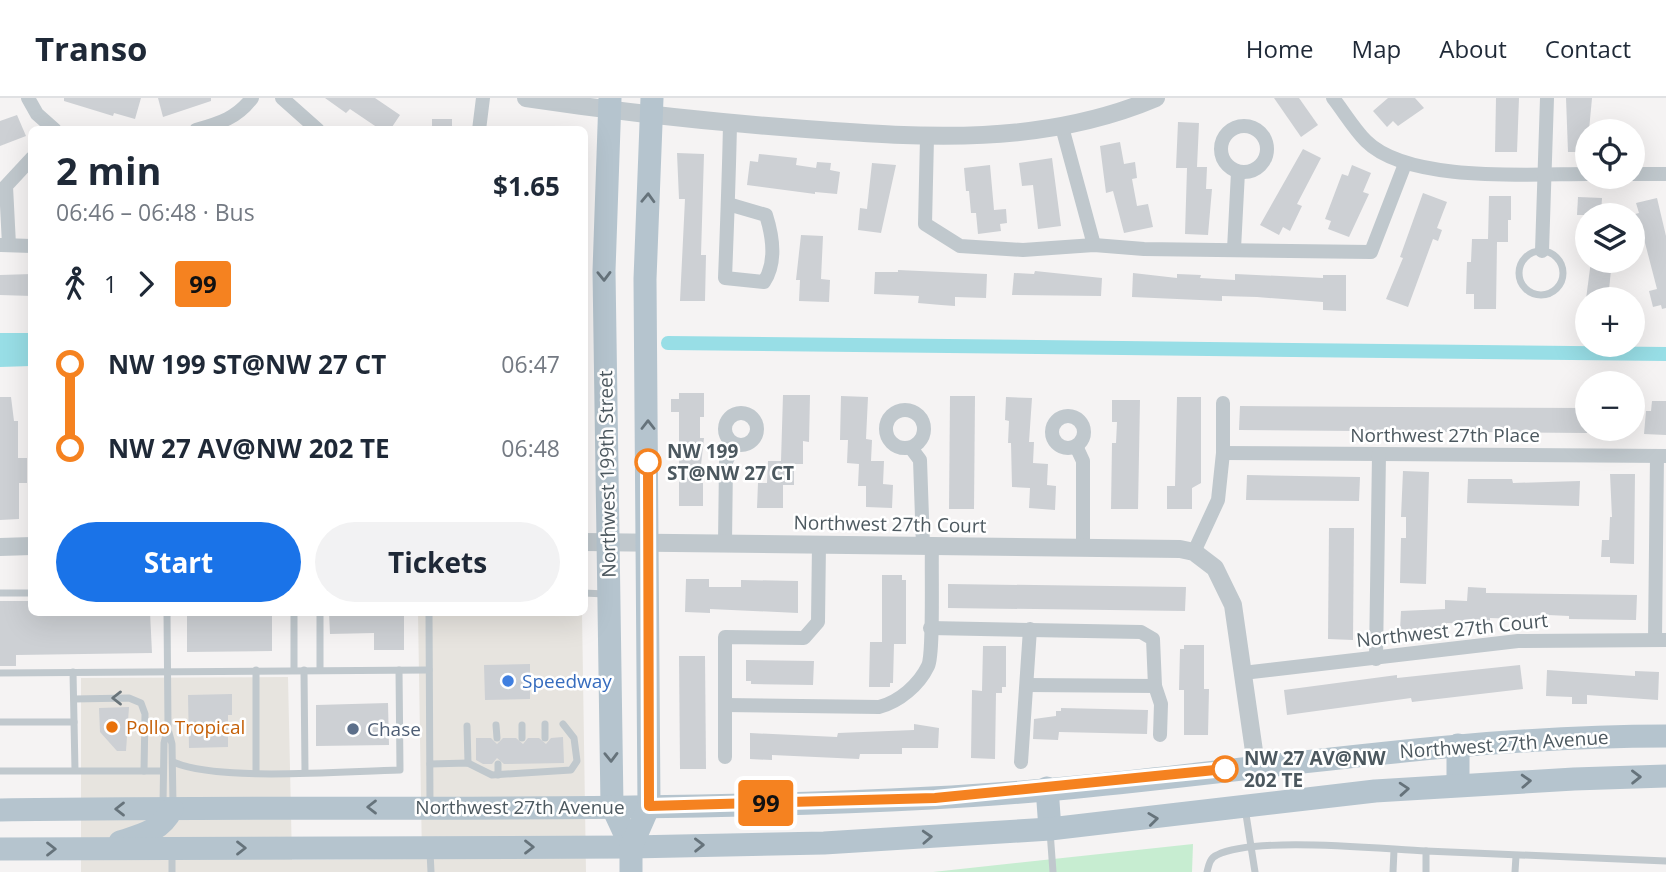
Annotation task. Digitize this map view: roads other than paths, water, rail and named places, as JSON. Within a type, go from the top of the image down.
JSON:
[{"type":"main road","name":"Northwest 199th Street","points":[[609,104],[596,542],[609,594],[612,806],[631,847]]},
{"type":"main road","name":"Northwest 199th Street","points":[[631,872],[631,847],[649,806],[645,279],[651,107]]},
{"type":"main road","name":"Northwest 27th Avenue","points":[[0,810],[649,806],[935,798],[1458,745],[1666,736]]},
{"type":"main road","points":[[1458,745],[1458,785]]},
{"type":"main road","name":"Northwest 27th Avenue","points":[[0,849],[631,847],[824,842],[1050,829],[1375,791],[1666,776]]},
{"type":"main road","points":[[1047,788],[1050,829]]},
{"type":"main road","points":[[100,849],[153,831],[167,820],[168,808]]},
{"type":"street","points":[[29,98],[37,114],[50,126]]},
{"type":"street","points":[[209,126],[242,111],[252,98]]},
{"type":"street","points":[[282,98],[314,126]]},
{"type":"street","points":[[480,126],[483,98]]},
{"type":"street","points":[[526,98],[651,107],[730,124],[927,138],[1001,135],[1062,127],[1156,98]]},
{"type":"street","points":[[1542,251],[1547,98]]},
{"type":"street","points":[[1338,100],[1366,142],[1405,164],[1468,173],[1575,174]]},
{"type":"street","points":[[727,204],[766,215],[772,233],[771,271],[764,282],[725,278],[727,204],[730,124]]},
{"type":"street","points":[[1062,127],[1094,244]]},
{"type":"street","points":[[927,138],[925,224],[960,246],[1023,250],[1094,244],[1144,249],[1234,248],[1371,252],[1405,164]]},
{"type":"street","points":[[28,162],[3,186],[5,245],[28,246]]},
{"type":"street","points":[[1234,248],[1238,172]]},
{"type":"street","points":[[1645,174],[1666,174]]},
{"type":"street","points":[[1223,403],[1223,453],[1218,500],[1194,552],[1215,568],[1233,605],[1256,765]]},
{"type":"street","points":[[725,543],[726,462],[734,444]]},
{"type":"street","points":[[1076,446],[1083,461],[1083,547]]},
{"type":"street","points":[[726,705],[890,705],[913,687],[929,664],[930,628],[928,546],[920,460],[911,448]]},
{"type":"street","name":"Northwest 27th Place","points":[[1223,453],[1662,456]]},
{"type":"street","points":[[1376,659],[1379,454]]},
{"type":"street","points":[[1661,640],[1662,456]]},
{"type":"street","name":"Northwest 27th Court","points":[[596,542],[1083,547],[1180,549],[1194,552]]},
{"type":"street","points":[[725,757],[725,637],[804,638],[818,622],[819,544]]},
{"type":"street","points":[[0,547],[28,546]]},
{"type":"street","points":[[930,628],[1141,632],[1153,639],[1155,686],[1161,704],[1160,734]]},
{"type":"street","points":[[1021,762],[1030,629]]},
{"type":"street","name":"Northwest 27th Court","points":[[1243,673],[1518,640],[1661,640]]},
{"type":"street","points":[[1028,685],[1155,686]]},
{"type":"lane","points":[[1542,251],[1555,256],[1563,276],[1556,289],[1542,295],[1529,291],[1519,273],[1528,255],[1542,251]]},
{"type":"lane","points":[[0,593],[28,593]]},
{"type":"lane","points":[[588,593],[609,594]]},
{"type":"lane","points":[[167,616],[167,726],[163,771],[168,808]]},
{"type":"lane","points":[[294,616],[294,670]]},
{"type":"lane","points":[[320,616],[320,670]]},
{"type":"lane","points":[[429,616],[430,807]]},
{"type":"lane","points":[[256,670],[256,772]]},
{"type":"lane","points":[[304,670],[305,771]]},
{"type":"lane","points":[[173,762],[193,770],[400,770],[398,670]]},
{"type":"lane","points":[[0,673],[429,670]]},
{"type":"lane","points":[[73,672],[75,770]]},
{"type":"lane","points":[[74,699],[129,698],[141,703],[145,714],[144,771]]},
{"type":"lane","points":[[0,722],[74,722]]},
{"type":"lane","points":[[545,724],[545,738]]},
{"type":"lane","points":[[430,764],[468,763],[478,771],[498,775],[545,767],[571,770],[577,761],[574,737],[563,724]]},
{"type":"lane","points":[[496,725],[497,738]]},
{"type":"lane","points":[[522,725],[522,738]]},
{"type":"lane","points":[[167,726],[173,762],[168,808]]},
{"type":"lane","points":[[467,726],[468,763]]},
{"type":"lane","points":[[498,764],[498,775]]},
{"type":"lane","points":[[521,773],[522,764]]},
{"type":"lane","points":[[0,771],[163,771]]},
{"type":"lane","points":[[1245,808],[1255,872]]},
{"type":"lane","points":[[1050,829],[1053,872]]},
{"type":"lane","points":[[1207,872],[1210,860],[1218,854],[1269,845],[1666,861]]},
{"type":"lane","points":[[430,847],[431,872]]},
{"type":"lane","points":[[172,872],[173,848]]},
{"type":"lane","points":[[1393,872],[1394,850]]},
{"type":"lane","points":[[1426,852],[1426,872]]},
{"type":"lane","points":[[1515,872],[1516,856]]},
{"type":"water","points":[[0,333],[28,333],[28,366],[0,367]]},
{"type":"waterway","points":[[668,343],[1666,354]]},
{"type":"place","name":"NW 199 ST@NW 27 CT","points":[[648,462]]},
{"type":"place","name":"Speedway","points":[[508,681]]},
{"type":"place","name":"Pollo Tropical","points":[[112,727]]},
{"type":"place","name":"Chase","points":[[353,729]]},
{"type":"place","name":"NW 27 AV@NW 202 TE","points":[[1225,769]]}]
